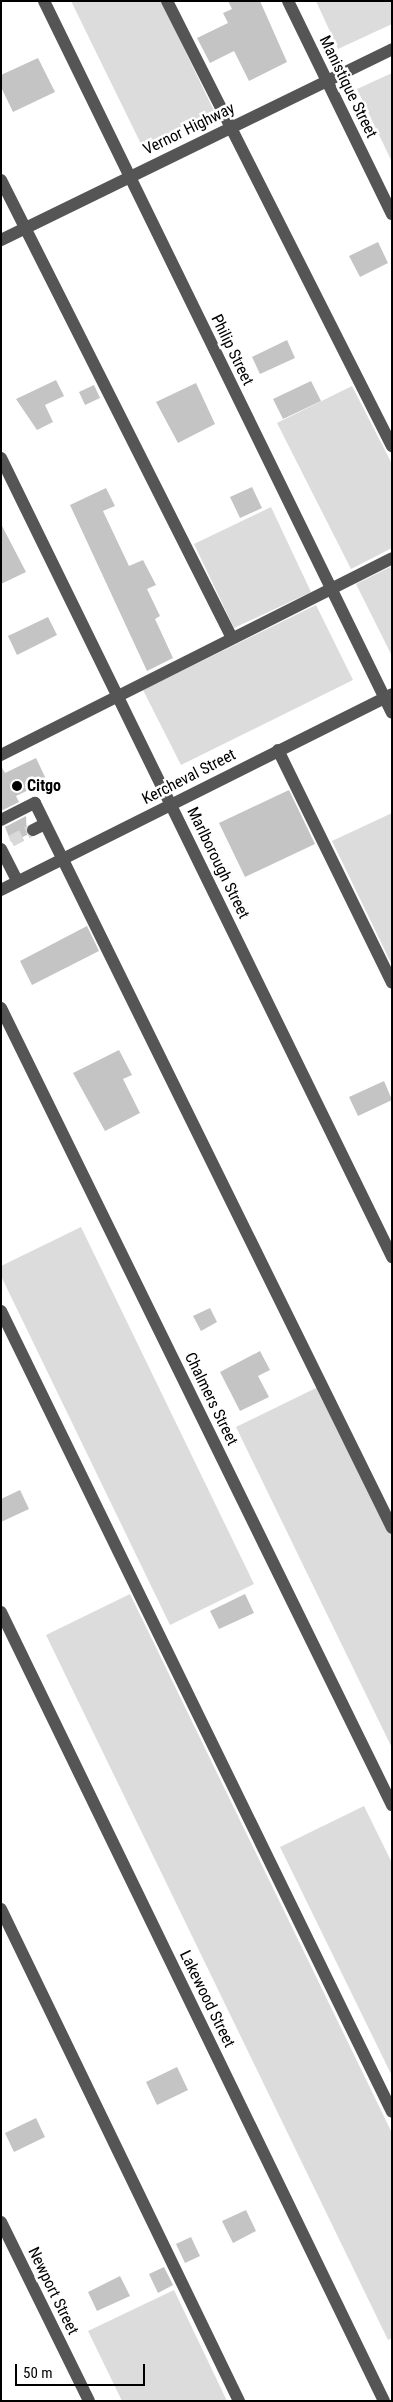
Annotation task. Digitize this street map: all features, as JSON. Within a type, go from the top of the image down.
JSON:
[{"type":"street","name":"Philip Street","points":[[44,1],[330,588],[388,696],[392,713]]},
{"type":"street","points":[[167,1],[228,128],[392,446]]},
{"type":"street","name":"Manistique Street","points":[[288,1],[392,214]]},
{"type":"street","name":"Vernor Highway","points":[[1,240],[392,49]]},
{"type":"street","points":[[1,180],[232,638]]},
{"type":"street","name":"Marlborough Street","points":[[1,458],[392,1257]]},
{"type":"street","points":[[1,755],[392,558]]},
{"type":"street","name":"Kercheval Street","points":[[1,890],[388,696]]},
{"type":"street","points":[[278,750],[392,983]]},
{"type":"street","points":[[1,820],[35,803],[392,1528]]},
{"type":"street","points":[[33,830],[45,824]]},
{"type":"street","points":[[4,845],[17,881]]},
{"type":"street","name":"Chalmers Street","points":[[1,1008],[392,1805]]},
{"type":"street","points":[[1,1311],[392,2112]]},
{"type":"street","name":"Lakewood Street","points":[[1,1612],[384,2401]]},
{"type":"street","points":[[1,1909],[239,2401]]},
{"type":"street","name":"Newport Street","points":[[1,2222],[90,2401]]},
{"type":"shaded area","points":[[71,1],[161,1],[214,111],[142,146]]},
{"type":"shaded area","points":[[316,1],[392,1],[392,24],[338,49]]},
{"type":"shaded area","points":[[392,73],[392,162],[357,89]]},
{"type":"shaded area","points":[[352,386],[392,464],[392,548],[351,569],[277,423]]},
{"type":"shaded area","points":[[271,507],[311,592],[234,628],[194,544]]},
{"type":"shaded area","points":[[392,566],[392,656],[356,584]]},
{"type":"shaded area","points":[[316,605],[353,680],[181,765],[143,690]]},
{"type":"shaded area","points":[[392,813],[392,965],[332,841]]},
{"type":"shaded area","points":[[81,1227],[254,1584],[170,1625],[1,1276],[1,1266]]},
{"type":"shaded area","points":[[320,1386],[392,1532],[392,1748],[236,1427]]},
{"type":"shaded area","points":[[130,1594],[392,2133],[392,2338],[388,2340],[46,1635]]},
{"type":"shaded area","points":[[364,1806],[392,1863],[392,2076],[280,1847]]},
{"type":"shaded area","points":[[174,2290],[227,2401],[122,2401],[88,2331]]},
{"type":"building","points":[[228,1],[260,1],[287,62],[249,81],[234,51],[210,63],[197,38],[228,23],[223,13],[232,9]]},
{"type":"building","points":[[38,58],[55,92],[13,112],[1,87],[1,75]]},
{"type":"building","points":[[378,242],[388,263],[360,277],[349,256]]},
{"type":"building","points":[[287,340],[295,358],[260,374],[252,357]]},
{"type":"building","points":[[56,380],[64,396],[45,405],[53,422],[37,430],[16,399]]},
{"type":"building","points":[[311,381],[321,401],[283,419],[273,399]]},
{"type":"building","points":[[196,383],[215,424],[178,443],[156,402]]},
{"type":"building","points":[[94,385],[100,398],[85,405],[79,392]]},
{"type":"building","points":[[252,487],[262,508],[240,518],[230,497]]},
{"type":"building","points":[[106,488],[115,506],[103,511],[129,566],[143,560],[156,585],[147,589],[160,616],[155,619],[173,658],[147,671],[70,505]]},
{"type":"building","points":[[1,524],[26,572],[1,584]]},
{"type":"building","points":[[48,617],[57,635],[17,655],[8,636]]},
{"type":"building","points":[[36,758],[47,781],[16,796],[19,802],[1,811],[1,766],[5,773]]},
{"type":"building","points":[[289,790],[315,844],[245,877],[219,823]]},
{"type":"building","points":[[26,816],[27,835],[11,842],[5,827]]},
{"type":"building","points":[[87,926],[99,951],[32,985],[20,961]]},
{"type":"building","points":[[119,1050],[132,1075],[123,1079],[140,1113],[105,1131],[73,1073]]},
{"type":"building","points":[[384,1081],[392,1100],[358,1116],[349,1097]]},
{"type":"building","points":[[210,1308],[217,1322],[201,1331],[193,1316]]},
{"type":"building","points":[[260,1351],[270,1370],[258,1376],[269,1397],[240,1411],[220,1372]]},
{"type":"building","points":[[20,1490],[29,1509],[1,1522],[1,1499]]},
{"type":"building","points":[[245,1594],[254,1613],[219,1629],[210,1611]]},
{"type":"building","points":[[177,2067],[188,2090],[157,2105],[146,2082]]},
{"type":"building","points":[[36,2118],[45,2137],[14,2152],[5,2133]]},
{"type":"building","points":[[246,2210],[256,2231],[233,2243],[222,2221]]},
{"type":"building","points":[[191,2237],[200,2256],[185,2263],[176,2244]]},
{"type":"building","points":[[164,2267],[173,2285],[158,2293],[149,2274]]},
{"type":"building","points":[[120,2276],[130,2296],[97,2311],[88,2292]]},
{"type":"tunnel","points":[[11,841],[33,830]]},
{"type":"place","name":"Citgo","points":[[17,786]]}]
